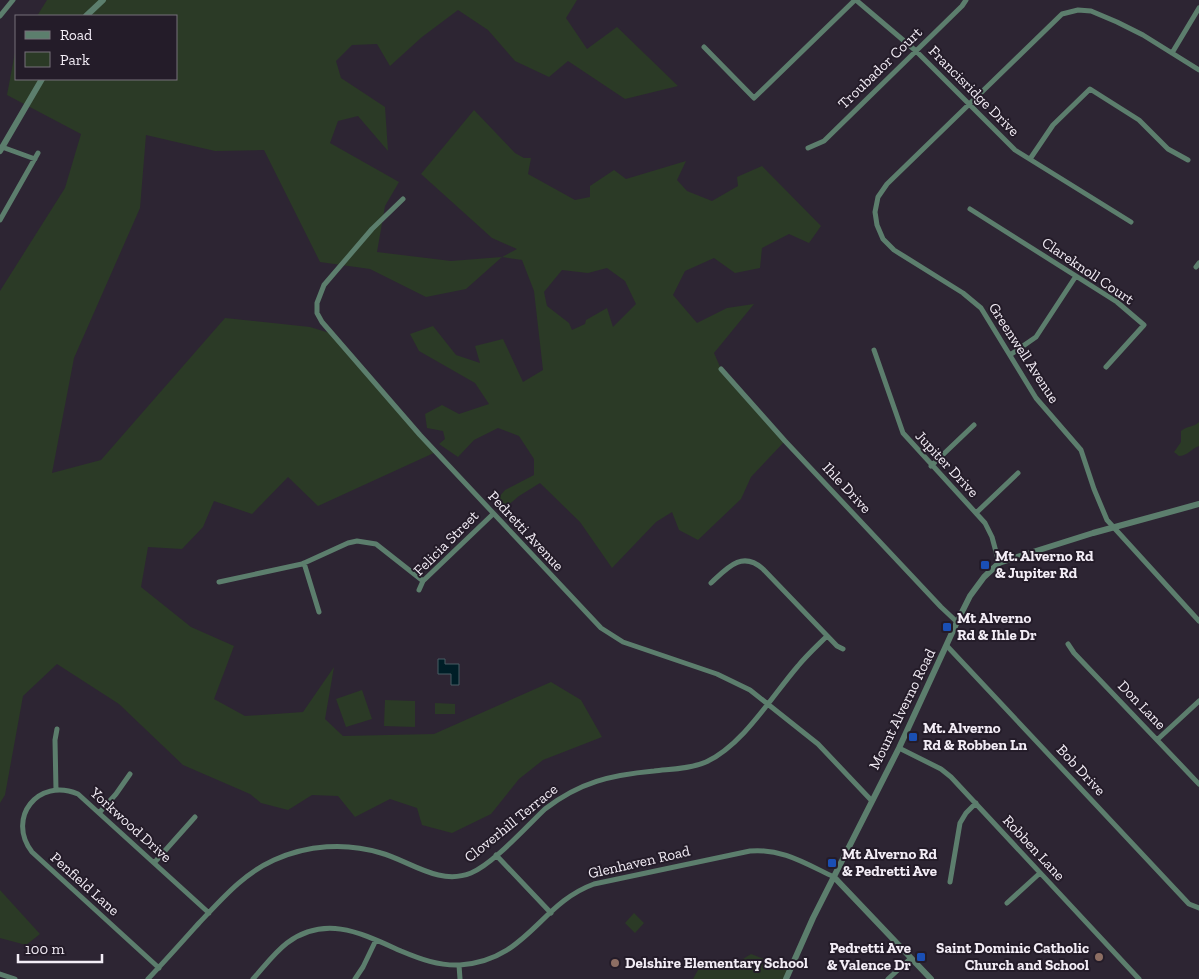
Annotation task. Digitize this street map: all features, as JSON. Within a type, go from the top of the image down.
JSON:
[{"type":"street","points":[[0,16],[13,0]]},
{"type":"street","points":[[87,15],[103,0]]},
{"type":"street","points":[[704,47],[754,98],[855,0]]},
{"type":"street","name":"Francisridge Drive","points":[[855,0],[916,51],[1008,144],[1131,222]]},
{"type":"street","name":"Troubador Court","points":[[808,148],[824,141],[966,0]]},
{"type":"street","points":[[1172,52],[1199,8]]},
{"type":"street","name":"Greenwell Avenue","points":[[1199,70],[1172,52],[1117,22],[1083,9],[1070,11],[1058,17],[887,184],[878,197],[875,212],[883,239],[894,250],[973,300],[986,316],[1036,398],[1081,450],[1103,513],[1113,528],[1199,621]]},
{"type":"street","points":[[34,159],[1,149],[41,80]]},
{"type":"street","points":[[1030,159],[1054,125],[1090,89],[1138,120],[1168,149],[1188,160]]},
{"type":"street","points":[[0,220],[38,153]]},
{"type":"street","name":"Pedretti Avenue","points":[[403,199],[372,230],[324,285],[317,303],[318,313],[322,322],[420,435],[492,514],[607,633],[623,642],[731,680],[750,690],[818,744],[871,800]]},
{"type":"street","name":"Clareknoll Court","points":[[970,209],[1117,302],[1144,325],[1106,367]]},
{"type":"street","points":[[1010,355],[1036,337],[1076,276]]},
{"type":"street","name":"Jupiter Drive","points":[[874,350],[899,427],[907,440],[976,513],[989,530],[999,563]]},
{"type":"street","name":"Ihle Drive","points":[[721,370],[957,622]]},
{"type":"street","points":[[931,466],[974,425]]},
{"type":"street","points":[[976,513],[1018,473]]},
{"type":"street","name":"Mount Alverno Road","points":[[786,979],[871,800],[899,748],[957,622],[977,585],[999,563],[1199,504]]},
{"type":"street","name":"Felicia Street","points":[[419,590],[423,581],[492,514]]},
{"type":"street","points":[[219,582],[304,563],[348,543],[357,541],[376,544],[423,581]]},
{"type":"street","points":[[711,583],[733,564],[744,561],[755,563],[837,646],[843,649]]},
{"type":"street","points":[[304,563],[319,612]]},
{"type":"street","name":"Cloverhill Terrace","points":[[148,979],[237,884],[261,867],[284,856],[312,849],[337,846],[366,849],[396,858],[433,874],[449,877],[471,873],[496,855],[555,801],[580,786],[605,777],[621,774],[687,768],[716,757],[746,730],[798,665],[827,636]]},
{"type":"street","name":"Don Lane","points":[[1068,644],[1074,653],[1199,784]]},
{"type":"street","name":"Bob Drive","points":[[947,646],[1189,904],[1199,908]]},
{"type":"street","points":[[1158,739],[1199,701]]},
{"type":"street","points":[[56,790],[55,740],[57,729]]},
{"type":"street","name":"Robben Lane","points":[[899,748],[948,774],[1140,979]]},
{"type":"street","points":[[99,813],[130,774]]},
{"type":"street","name":"Penfield Lane","points":[[56,790],[42,794],[28,806],[22,826],[25,841],[32,852],[159,968]]},
{"type":"street","name":"Yorkwood Drive","points":[[56,790],[70,791],[78,794],[209,913]]},
{"type":"street","points":[[950,882],[960,823],[966,813],[976,804]]},
{"type":"street","points":[[154,863],[195,817]]},
{"type":"street","name":"Glenhaven Road","points":[[253,979],[292,940],[306,933],[321,929],[336,928],[356,932],[418,958],[441,964],[459,965],[484,961],[508,950],[526,937],[574,893],[594,884],[750,851],[770,850],[780,852],[834,877]]},
{"type":"street","points":[[496,855],[551,913]]},
{"type":"street","points":[[1007,903],[1040,873]]},
{"type":"street","points":[[834,877],[931,979]]},
{"type":"street","points":[[355,979],[364,967],[376,940]]},
{"type":"street","points":[[888,979],[911,958]]},
{"type":"street","points":[[459,965],[460,979]]},
{"type":"street","points":[[0,974],[15,979]]},
{"type":"green space","points":[[47,0],[577,0],[566,18],[587,49],[617,27],[678,86],[625,99],[568,61],[549,77],[515,61],[488,30],[458,10],[422,37],[390,66],[377,44],[352,45],[336,61],[341,78],[385,107],[388,151],[358,116],[338,121],[330,143],[399,182],[385,206],[377,252],[451,261],[502,257],[466,289],[426,297],[370,269],[320,262],[264,150],[215,151],[146,135],[140,208],[74,358],[52,473],[101,460],[225,318],[310,327],[333,334],[436,452],[318,506],[288,477],[252,514],[214,501],[203,527],[182,549],[148,547],[141,587],[191,627],[234,646],[214,699],[245,716],[303,712],[334,667],[325,719],[343,736],[434,734],[551,682],[581,700],[602,737],[543,760],[519,779],[491,814],[452,833],[422,825],[417,808],[390,799],[355,817],[338,796],[312,795],[288,810],[261,803],[250,794],[183,765],[119,704],[57,664],[23,696],[5,795],[0,803],[0,291],[65,188],[81,134],[7,95],[15,52],[15,80],[178,80],[178,15],[38,15]]},
{"type":"green space","points":[[474,110],[515,153],[524,158],[531,158],[528,174],[575,200],[590,197],[590,186],[614,170],[626,179],[686,161],[677,180],[687,191],[712,201],[738,186],[737,177],[762,166],[821,226],[809,243],[789,234],[762,248],[760,268],[735,273],[714,258],[685,271],[673,295],[697,323],[727,308],[754,304],[714,353],[721,369],[785,441],[751,477],[741,499],[698,540],[679,530],[672,512],[656,522],[612,568],[580,522],[540,483],[506,507],[498,498],[505,490],[534,475],[534,459],[519,436],[498,428],[474,440],[458,457],[439,444],[445,439],[443,431],[427,428],[425,414],[442,405],[459,414],[489,404],[475,383],[419,351],[410,334],[433,326],[456,355],[480,363],[475,346],[503,339],[523,382],[543,370],[534,291],[522,260],[502,257],[517,249],[492,238],[421,174]],"holes":[[[607,268],[625,281],[636,304],[613,327],[607,308],[586,320],[585,324],[572,330],[569,323],[547,306],[544,292],[562,270],[588,273]]]},
{"type":"green space","points":[[1199,422],[1199,446],[1179,456],[1174,452],[1181,442],[1181,431]]},
{"type":"green space","points":[[362,690],[372,719],[346,727],[336,699]]},
{"type":"green space","points":[[385,700],[415,701],[415,727],[384,726]]},
{"type":"green space","points":[[435,703],[455,704],[455,714],[435,714]]},
{"type":"green space","points":[[0,890],[40,934],[26,945],[0,938]]},
{"type":"green space","points":[[634,913],[644,923],[635,933],[625,923]]},
{"type":"green space","points":[[751,954],[791,969],[786,979],[693,979],[703,961],[727,969]]},
{"type":"water","points":[[438,659],[445,659],[445,664],[459,664],[459,685],[451,685],[451,674],[438,674]]},
{"type":"place","name":"Mt. Alverno Rd & Jupiter Rd","points":[[985,565]]},
{"type":"place","name":"Mt Alverno Rd & Ihle Dr","points":[[947,627]]},
{"type":"place","name":"Mt. Alverno Rd & Robben Ln","points":[[913,737]]},
{"type":"place","name":"Mt Alverno Rd & Pedretti Ave","points":[[832,863]]},
{"type":"place","name":"Pedretti Ave & Valence Dr","points":[[921,957]]},
{"type":"place","name":"Saint Dominic Catholic Church and School","points":[[1099,957]]},
{"type":"place","name":"Delshire Elementary School","points":[[615,963]]}]
